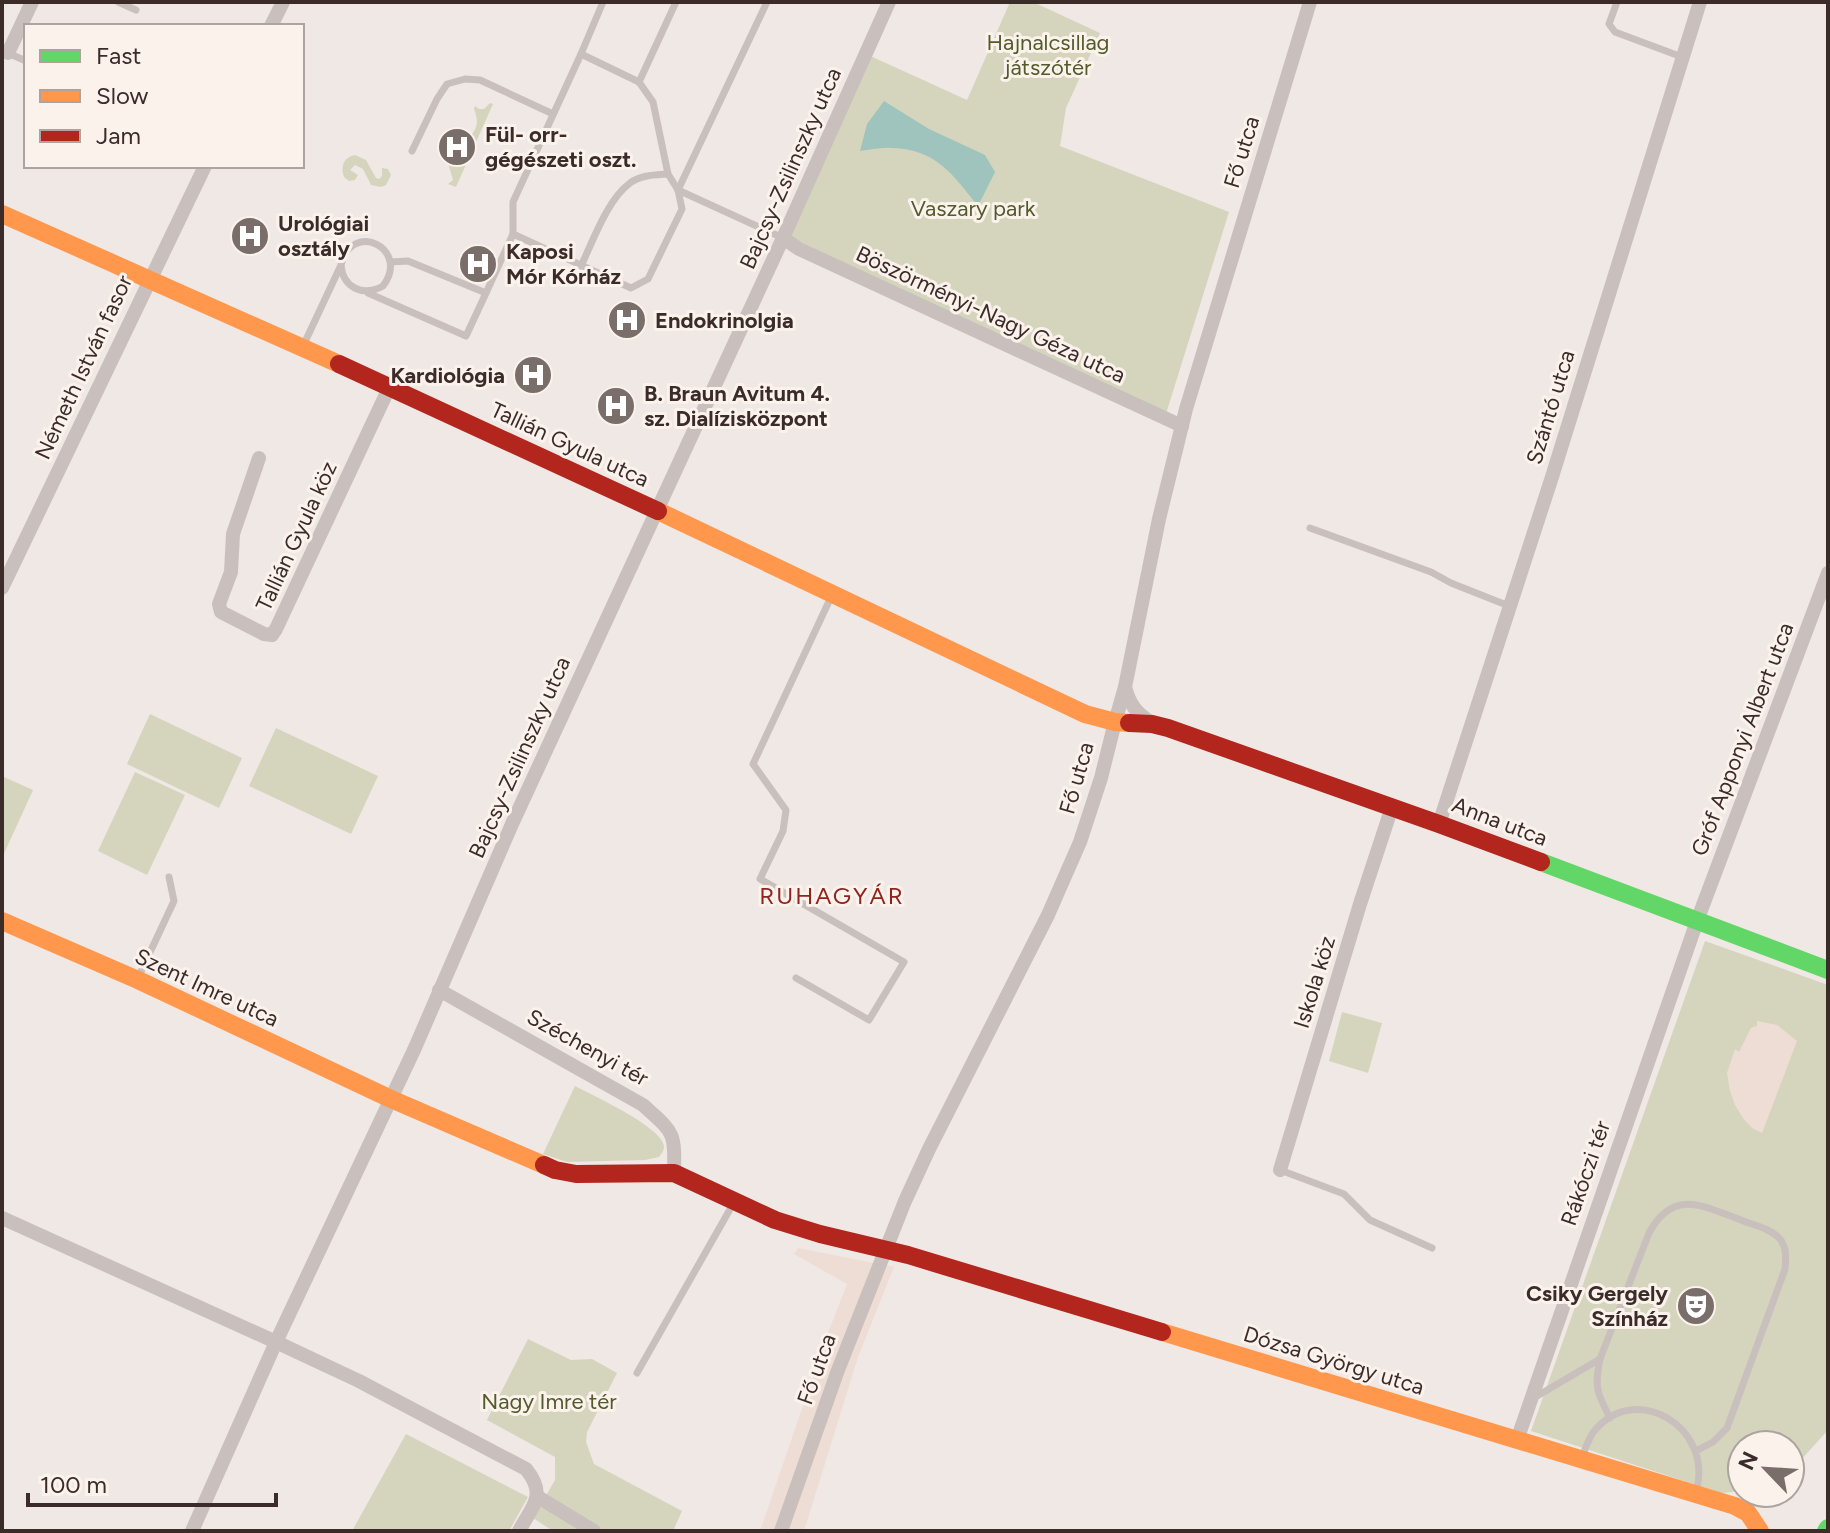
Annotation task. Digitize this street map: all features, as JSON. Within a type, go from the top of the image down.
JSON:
[{"type":"street","points":[[8,53],[32,2]]},
{"type":"street","points":[[272,24],[283,2]]},
{"type":"street","name":"Bajcsy-Zsilinszky utca","points":[[192,1531],[276,1342],[414,1050],[509,831],[889,2]]},
{"type":"street","name":"Fő utca","points":[[781,1531],[884,1250],[929,1149],[1036,940],[1080,842],[1125,687],[1159,519],[1182,426],[1310,2]]},
{"type":"street","name":"Szántó utca","points":[[1439,824],[1700,2]]},
{"type":"street","name":"Németh István fasor","points":[[2,588],[204,168]]},
{"type":"street","name":"Tallián Gyula utca","points":[[2,214],[303,347],[656,510],[1085,714],[1115,722]]},
{"type":"street","name":"Böszörményi-Nagy Géza utca","points":[[783,238],[799,249],[891,293],[1182,426]]},
{"type":"street","name":"Tallián Gyula köz","points":[[259,458],[233,534],[231,572],[219,604],[221,612],[272,635],[389,388]]},
{"type":"street","name":"Gróf Apponyi Albert utca","points":[[1697,921],[1828,573]]},
{"type":"street","points":[[1125,687],[1130,704],[1138,715],[1152,724]]},
{"type":"street","name":"Anna utca","points":[[1115,722],[1152,724],[1392,807],[1828,970]]},
{"type":"street","name":"Iskola köz","points":[[1280,1170],[1392,807]]},
{"type":"street","name":"Szent Imre utca","points":[[2,921],[138,980],[391,1099]]},
{"type":"street","name":"Rákóczi tér","points":[[1517,1440],[1697,921]]},
{"type":"street","name":"Széchenyi tér","points":[[439,990],[643,1105],[671,1131],[675,1148],[674,1173]]},
{"type":"street","points":[[391,1099],[555,1170],[576,1174],[674,1173],[775,1220],[884,1250]]},
{"type":"street","points":[[2,1218],[359,1381],[526,1469],[535,1481],[538,1497],[519,1531]]},
{"type":"street","name":"Dózsa György utca","points":[[884,1250],[1695,1493],[1748,1513],[1760,1531]]},
{"type":"street","points":[[538,1497],[594,1531]]},
{"type":"lane","points":[[118,2],[136,10]]},
{"type":"lane","points":[[341,265],[345,281],[358,291],[367,292],[466,336],[513,234],[513,202],[603,2]]},
{"type":"lane","points":[[639,82],[676,2]]},
{"type":"lane","points":[[678,190],[767,2]]},
{"type":"lane","points":[[1617,2],[1609,24],[1615,32],[1682,57]]},
{"type":"lane","points":[[8,53],[24,60]]},
{"type":"lane","points":[[513,234],[631,288],[648,279],[682,209],[678,190],[668,174],[653,102],[639,82],[581,54]]},
{"type":"lane","points":[[412,151],[447,84],[465,79],[480,80],[553,114]]},
{"type":"lane","points":[[581,266],[613,201],[630,183],[645,176],[668,174]]},
{"type":"lane","points":[[678,190],[783,238]]},
{"type":"lane","points":[[303,347],[343,256],[356,243],[364,241],[382,247],[391,262],[391,271],[383,286],[367,292]]},
{"type":"lane","points":[[391,262],[408,261],[486,293]]},
{"type":"lane","points":[[1310,528],[1431,572],[1509,606]]},
{"type":"lane","points":[[796,978],[869,1020],[904,962],[760,879],[783,831],[786,810],[753,764],[832,595]]},
{"type":"lane","points":[[138,980],[174,901],[169,877]]},
{"type":"lane","points":[[1280,1170],[1344,1194],[1370,1220],[1432,1248]]},
{"type":"lane","points":[[637,1373],[734,1202]]},
{"type":"lane","points":[[1610,1418],[1595,1380],[1600,1359],[1649,1233],[1667,1210],[1684,1203],[1699,1204],[1773,1233],[1781,1240],[1786,1254],[1785,1269],[1727,1428],[1713,1442],[1696,1451]]},
{"type":"lane","points":[[1530,1400],[1600,1359]]},
{"type":"lane","points":[[1581,1459],[1593,1433],[1610,1418],[1643,1409],[1659,1413],[1675,1422],[1691,1439],[1700,1469],[1695,1493]]},
{"type":"green space","name":"Vaszary park","points":[[1010,2],[1033,2],[1100,33],[1066,108],[1060,146],[1229,212],[1165,417],[783,238],[866,54],[967,100]]},
{"type":"green space","points":[[493,104],[456,187],[448,184],[453,180],[448,163],[454,166],[464,157],[461,136],[467,139],[475,129],[475,106],[484,109]]},
{"type":"green space","points":[[355,155],[366,160],[376,178],[382,176],[382,168],[388,169],[391,175],[386,185],[371,185],[363,169],[355,165],[350,170],[358,175],[355,180],[349,181],[344,177],[344,163]]},
{"type":"green space","points":[[150,714],[242,758],[219,808],[127,764]]},
{"type":"green space","points":[[276,728],[378,776],[351,834],[249,786]]},
{"type":"green space","points":[[135,772],[185,795],[147,875],[98,851]]},
{"type":"green space","points":[[2,776],[33,790],[2,858]]},
{"type":"green space","points":[[1705,941],[1828,985],[1828,1430],[1806,1454],[1806,1429],[1726,1429],[1726,1493],[1721,1493],[1531,1431]]},
{"type":"green space","points":[[1342,1012],[1382,1023],[1368,1073],[1329,1061]]},
{"type":"green space","points":[[575,1086],[652,1130],[664,1146],[659,1157],[567,1162],[543,1154]]},
{"type":"green space","name":"Nagy Imre tér","points":[[528,1339],[571,1360],[592,1359],[617,1373],[587,1432],[586,1442],[594,1464],[682,1511],[673,1531],[553,1531],[533,1518],[555,1480],[555,1457],[487,1420]]},
{"type":"green space","points":[[406,1434],[528,1497],[509,1531],[352,1531]]},
{"type":"shaded area","points":[[1757,1021],[1777,1025],[1797,1041],[1762,1133],[1752,1128],[1735,1105],[1727,1073],[1735,1049],[1739,1052],[1751,1028],[1757,1026]]},
{"type":"shaded area","points":[[798,1248],[894,1267],[858,1357],[804,1531],[760,1531],[847,1284],[794,1254]]},
{"type":"water","points":[[884,101],[929,129],[985,155],[995,172],[978,206],[942,166],[920,153],[888,148],[860,151],[867,124]]},
{"type":"traffic: fast","points":[[1541,862],[1828,970]]},
{"type":"traffic: slow","points":[[2,214],[339,364]]},
{"type":"traffic: slow","points":[[658,511],[1085,714],[1129,723]]},
{"type":"traffic: slow","points":[[2,921],[138,980],[391,1099],[544,1165]]},
{"type":"traffic: slow","points":[[1162,1332],[1735,1506],[1748,1513],[1760,1531]]},
{"type":"traffic: jam","points":[[339,364],[658,511]]},
{"type":"traffic: jam","points":[[1129,723],[1168,728],[1541,862]]},
{"type":"traffic: jam","points":[[544,1165],[576,1174],[674,1173],[775,1220],[908,1255],[1162,1332]]},
{"type":"place","name":"Fül- orr- gégészeti oszt.","points":[[457,147]]},
{"type":"place","name":"Urológiai osztály","points":[[250,236]]},
{"type":"place","name":"Kaposi Mór Kórház","points":[[478,264]]},
{"type":"place","name":"Endokrinolgia","points":[[627,320]]},
{"type":"place","name":"Kardiológia","points":[[533,375]]},
{"type":"place","name":"B. Braun Avitum 4. sz. Dialízisközpont","points":[[616,406]]},
{"type":"place","name":"Csiky Gergely Színház","points":[[1696,1306]]},
{"type":"district","name":"RUHAGYÁR","points":[[832,896]]},
{"type":"park label","name":"Hajnalcsillag játszótér","points":[[1048,54]]}]
